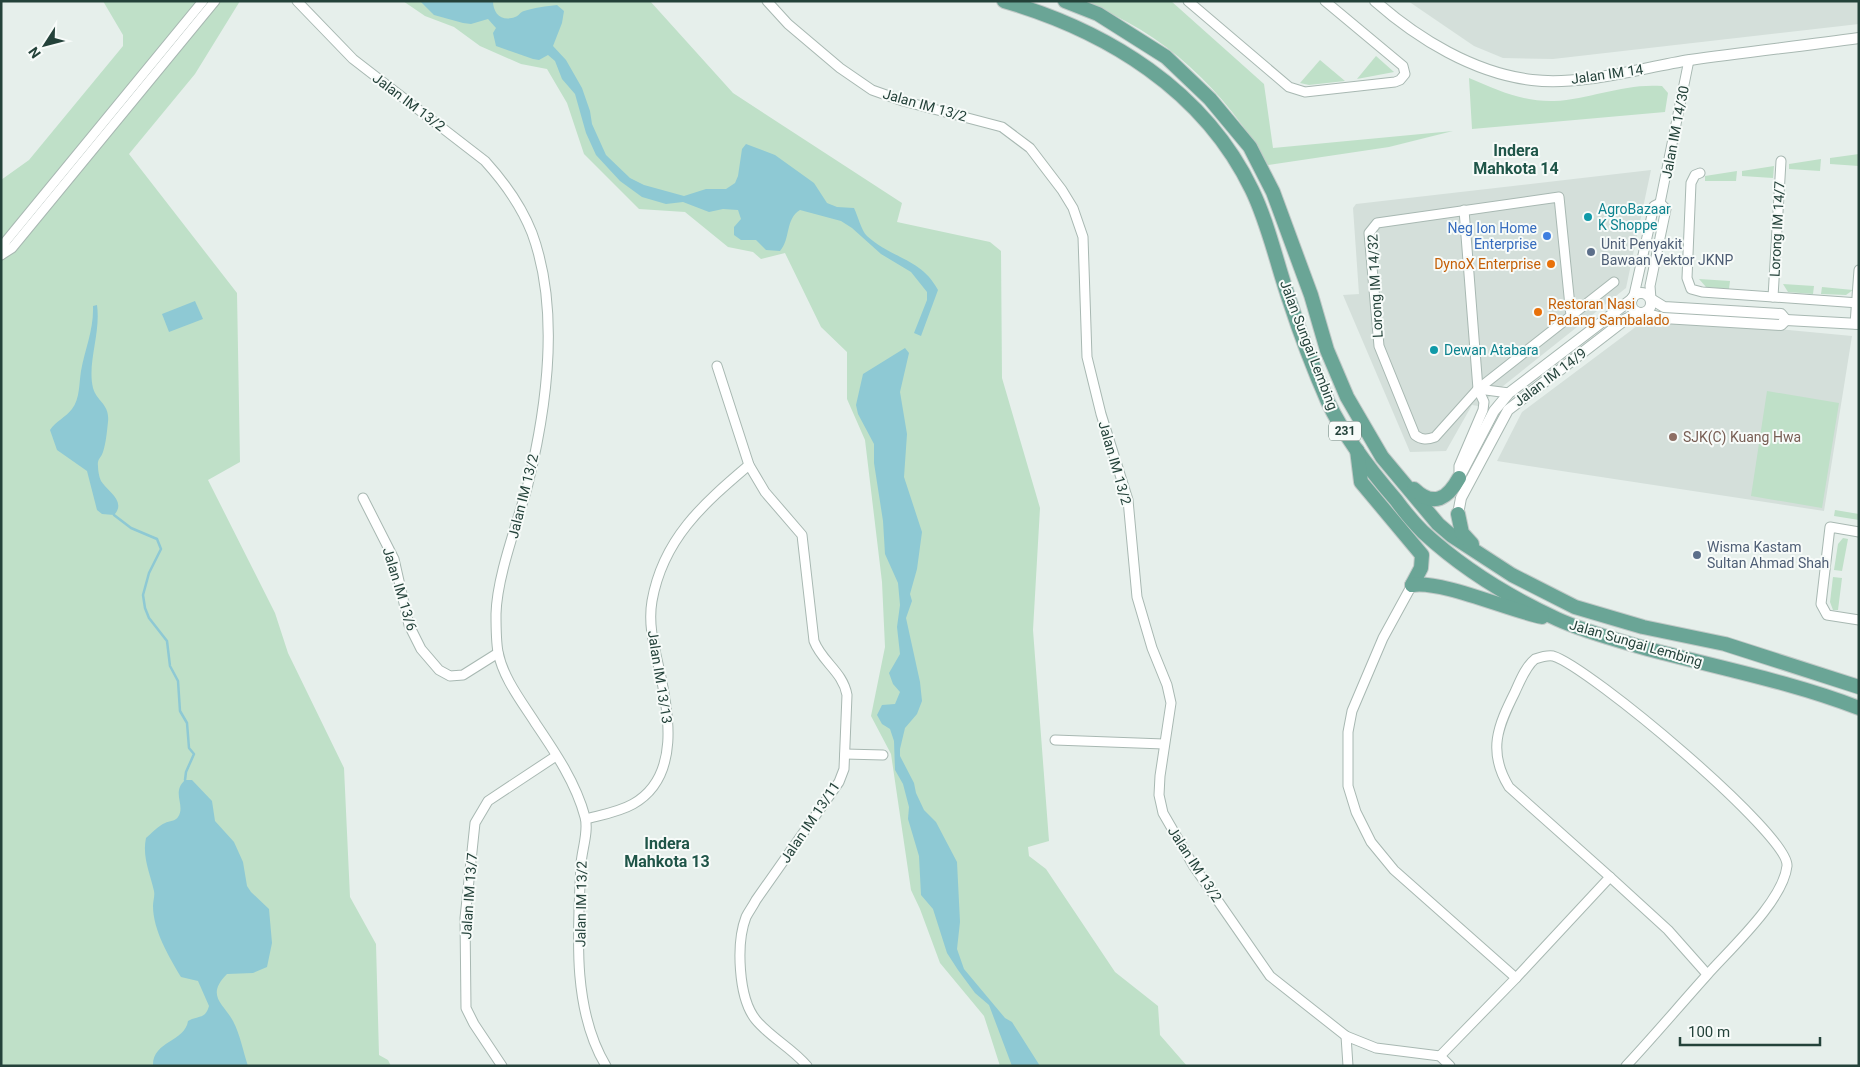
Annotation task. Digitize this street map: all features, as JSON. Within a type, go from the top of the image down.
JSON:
[{"type":"main road","name":"Jalan Sungai Lembing","points":[[1004,1],[1084,30],[1118,49],[1149,68],[1184,97],[1211,125],[1251,188],[1261,210],[1290,304],[1329,404],[1357,450],[1421,530],[1460,563],[1514,597],[1558,620],[1603,636],[1757,676],[1859,708]]},
{"type":"main road","name":"Jalan Sungai Lembing","points":[[1065,1],[1098,14],[1166,57],[1210,99],[1250,147],[1273,192],[1311,296],[1327,350],[1346,397],[1382,457],[1438,524],[1512,576],[1575,607],[1643,627],[1734,647],[1859,687]]},
{"type":"main road","points":[[1357,450],[1361,482],[1422,555],[1421,568],[1412,585],[1434,585],[1521,613],[1558,620]]},
{"type":"main road","points":[[1382,457],[1426,498],[1440,498],[1447,495],[1459,478]]},
{"type":"main road","points":[[1458,514],[1462,533],[1481,555]]},
{"type":"street","points":[[128,101],[202,1]]},
{"type":"street","points":[[79,160],[12,248],[1,256],[6,241],[79,160],[216,1]]},
{"type":"street","name":"Jalan IM 13/2","points":[[297,1],[353,59],[485,161],[503,181],[518,204],[536,248],[543,281],[548,336],[542,411],[528,482],[498,595],[496,614],[498,653],[515,691],[575,787],[586,819],[581,863],[579,928],[582,988],[585,1013],[603,1065]]},
{"type":"street","name":"Jalan IM 13/2","points":[[767,1],[788,24],[840,68],[872,90],[903,101],[1002,127],[1030,148],[1040,159],[1073,208],[1083,237],[1085,332],[1089,365],[1103,422],[1128,500],[1137,597],[1152,648],[1167,685],[1171,703],[1164,744],[1159,795],[1163,813],[1172,832],[1270,976],[1346,1036],[1376,1048],[1440,1056]]},
{"type":"street","points":[[1188,1],[1289,87],[1305,92],[1400,80],[1405,74],[1403,66],[1325,1]]},
{"type":"street","name":"Jalan IM 14","points":[[1375,1],[1427,39],[1472,64],[1506,75],[1533,80],[1564,80],[1598,76],[1688,60],[1859,38]]},
{"type":"street","name":"Jalan IM 14/30","points":[[1660,203],[1688,60]]},
{"type":"street","name":"Lorong IM 14/7","points":[[1773,297],[1781,161]]},
{"type":"street","points":[[1700,173],[1695,175],[1691,183],[1687,278],[1691,289],[1702,292],[1858,303]]},
{"type":"street","points":[[1459,478],[1459,466],[1483,410],[1484,402],[1478,389],[1464,210],[1559,197],[1571,316]]},
{"type":"street","name":"Jalan IM 14/30","points":[[1633,297],[1654,206],[1660,203]]},
{"type":"street","name":"Jalan IM 14/30","points":[[1651,299],[1650,286],[1666,211],[1665,206],[1660,203]]},
{"type":"street","name":"Lorong IM 14/32","points":[[1464,210],[1377,223],[1369,233],[1379,346],[1415,435],[1428,440],[1435,436],[1478,389]]},
{"type":"street","points":[[1786,320],[1782,325],[1663,318],[1641,313],[1633,309],[1633,297],[1643,292],[1664,307],[1781,314],[1786,320],[1857,324],[1859,270]]},
{"type":"street","points":[[1478,389],[1614,282]]},
{"type":"street","name":"Jalan IM 14/9","points":[[1459,478],[1494,412],[1509,393],[1633,297]]},
{"type":"street","points":[[1641,313],[1649,310],[1651,299]]},
{"type":"street","name":"Jalan IM 14/9","points":[[1458,514],[1461,498],[1508,410],[1626,319],[1641,313]]},
{"type":"street","name":"Jalan IM 13/11","points":[[717,366],[749,465],[765,492],[798,529],[804,542],[814,641],[819,653],[836,669],[846,687],[844,769],[839,782],[756,900],[746,917],[742,938],[740,980],[746,1005],[756,1020],[796,1052],[807,1066]]},
{"type":"street","points":[[1478,389],[1509,393]]},
{"type":"street","name":"Jalan IM 13/13","points":[[586,819],[632,805],[642,798],[661,773],[666,756],[669,731],[651,622],[652,602],[662,562],[683,528],[697,512],[749,465]]},
{"type":"street","name":"Jalan IM 13/6","points":[[363,498],[394,558],[409,625],[421,649],[439,670],[450,676],[463,675],[498,653]]},
{"type":"street","points":[[1859,532],[1830,527],[1821,604],[1827,615],[1859,620]]},
{"type":"street","points":[[1412,585],[1384,638],[1352,711],[1348,732],[1348,786],[1356,812],[1371,842],[1394,870],[1516,978]]},
{"type":"street","points":[[1626,1066],[1753,925],[1774,896],[1786,871],[1786,858],[1753,817],[1729,793],[1660,733],[1567,662],[1552,656],[1535,659],[1519,682],[1499,725],[1496,741],[1502,774],[1509,787],[1668,930],[1707,974]]},
{"type":"street","points":[[1055,740],[1164,744]]},
{"type":"street","points":[[845,754],[883,755]]},
{"type":"street","name":"Jalan IM 13/7","points":[[502,1066],[474,1024],[466,1008],[465,918],[475,823],[488,802],[556,756]]},
{"type":"street","points":[[1450,1066],[1440,1056],[1610,877]]},
{"type":"street","points":[[1346,1036],[1348,1066]]},
{"type":"shaded area","points":[[1408,1],[1859,1],[1859,24],[1553,59],[1503,58],[1474,46]]},
{"type":"shaded area","points":[[1651,170],[1626,288],[1478,406],[1472,405],[1446,451],[1410,452],[1343,295],[1359,294],[1353,208],[1356,204]]},
{"type":"shaded area","name":"SJK(C) Kuang Hwa","points":[[1638,322],[1725,324],[1852,336],[1824,511],[1497,461],[1522,412],[1637,326]]},
{"type":"green space","points":[[103,1],[240,1],[195,74],[129,154],[237,293],[240,462],[208,480],[275,613],[288,653],[344,768],[350,897],[376,944],[379,1055],[388,1060],[391,1066],[1,1066],[1,180],[29,160],[123,46],[123,35]]},
{"type":"green space","points":[[403,1],[650,1],[733,93],[902,203],[897,222],[990,242],[1001,251],[1002,378],[1040,508],[1033,630],[1049,841],[1028,847],[1029,856],[1046,869],[1115,972],[1158,1006],[1160,1035],[1187,1066],[1000,1066],[984,1016],[940,963],[911,890],[891,754],[871,716],[885,647],[882,582],[865,440],[847,399],[847,352],[821,327],[785,253],[761,259],[753,252],[728,247],[685,212],[639,209],[584,154],[567,103],[547,69],[521,64],[480,46],[454,27],[425,16]]},
{"type":"green space","points":[[1083,1],[1171,1],[1264,84],[1273,148],[1453,131],[1389,147],[1268,165],[1251,137],[1232,112],[1212,88],[1190,67],[1141,30],[1113,14]]},
{"type":"green space","points":[[1376,56],[1394,72],[1357,79]]},
{"type":"green space","points":[[1320,60],[1345,81],[1309,85],[1300,83]]},
{"type":"green space","points":[[1469,78],[1510,94],[1543,101],[1568,100],[1621,89],[1648,86],[1662,86],[1668,93],[1665,112],[1472,129]]},
{"type":"green space","points":[[1859,154],[1859,166],[1830,164],[1830,158]]},
{"type":"green space","points":[[1821,159],[1820,171],[1789,169],[1789,164]]},
{"type":"green space","points":[[1774,166],[1773,178],[1742,176],[1742,171]]},
{"type":"green space","points":[[1737,171],[1736,181],[1705,181],[1705,176]]},
{"type":"green space","points":[[1699,279],[1730,281],[1729,289],[1706,287]]},
{"type":"green space","points":[[1783,284],[1814,286],[1813,294],[1788,292]]},
{"type":"green space","points":[[1822,287],[1853,290],[1846,295],[1821,294]]},
{"type":"green space","points":[[1767,391],[1839,403],[1822,508],[1751,496]]},
{"type":"green space","points":[[1835,510],[1859,514],[1859,520],[1834,516]]},
{"type":"green space","points":[[1843,538],[1848,539],[1842,571],[1834,570],[1838,544]]},
{"type":"green space","points":[[1833,577],[1842,578],[1838,610],[1833,610],[1830,602]]},
{"type":"water","points":[[420,1],[493,1],[495,10],[502,18],[510,18],[540,7],[557,5],[564,11],[562,23],[553,46],[566,60],[582,88],[590,111],[592,124],[606,155],[630,178],[644,185],[684,196],[706,189],[726,189],[735,183],[738,176],[742,149],[746,144],[775,155],[814,183],[827,203],[837,207],[854,208],[861,227],[867,236],[886,250],[915,265],[931,279],[938,290],[921,336],[914,333],[927,300],[927,292],[911,272],[881,254],[852,228],[841,221],[800,210],[792,218],[786,240],[780,251],[766,250],[756,240],[741,240],[734,235],[734,227],[741,219],[738,210],[723,209],[709,212],[683,202],[666,204],[642,197],[620,181],[596,155],[586,133],[575,94],[562,79],[555,61],[548,55],[539,60],[533,59],[496,46],[493,33],[496,28],[488,19],[471,24],[463,23],[434,15]]},
{"type":"water","points":[[195,301],[203,319],[169,332],[162,314]]},
{"type":"water","points":[[97,305],[98,316],[92,378],[95,393],[105,407],[108,416],[106,441],[98,462],[98,469],[101,481],[117,501],[117,510],[114,515],[102,514],[97,510],[87,471],[57,450],[50,430],[75,405],[91,331],[93,306]]},
{"type":"water","points":[[905,348],[909,353],[900,392],[907,434],[904,477],[922,532],[917,569],[910,594],[912,601],[906,618],[920,682],[922,701],[917,714],[905,728],[900,756],[914,783],[916,793],[924,810],[936,822],[957,862],[960,922],[957,949],[964,969],[1005,1018],[1012,1022],[1040,1066],[1012,1066],[989,1005],[975,993],[947,953],[933,909],[921,895],[919,856],[908,819],[909,807],[903,784],[895,770],[894,741],[890,729],[882,724],[877,715],[882,705],[895,704],[900,692],[893,684],[889,673],[900,654],[897,627],[900,605],[898,583],[885,554],[883,521],[874,463],[874,444],[858,414],[856,405],[863,374]]},
{"type":"water","points":[[185,780],[192,780],[212,801],[215,821],[234,842],[243,862],[247,886],[269,909],[272,943],[267,967],[253,973],[227,974],[217,988],[218,999],[229,1015],[240,1037],[248,1066],[153,1066],[154,1058],[158,1051],[186,1028],[188,1021],[203,1015],[209,1006],[198,981],[181,977],[162,943],[154,915],[154,891],[145,852],[146,838],[160,826],[178,817],[180,812],[179,790]]},
{"type":"waterway","points":[[114,515],[131,528],[157,539],[161,549],[149,573],[143,595],[149,618],[167,641],[170,666],[178,681],[180,711],[187,723],[189,748],[194,754],[186,772],[185,780]]},
{"type":"place","name":"AgroBazaar K Shoppe","points":[[1588,217]]},
{"type":"place","name":"Neg Ion Home Enterprise","points":[[1547,236]]},
{"type":"place","name":"Unit Penyakit Bawaan Vektor JKNP","points":[[1591,252]]},
{"type":"place","name":"DynoX Enterprise","points":[[1551,264]]},
{"type":"place","name":"Restoran Nasi Padang Sambalado","points":[[1538,312]]},
{"type":"place","name":"Dewan Atabara","points":[[1434,350]]},
{"type":"place","name":"SJK(C) Kuang Hwa","points":[[1673,437]]},
{"type":"place","name":"Wisma Kastam Sultan Ahmad Shah","points":[[1697,555]]},
{"type":"district","name":"Indera Mahkota 14","points":[[1516,159]]},
{"type":"district","name":"Indera Mahkota 13","points":[[667,852]]}]
